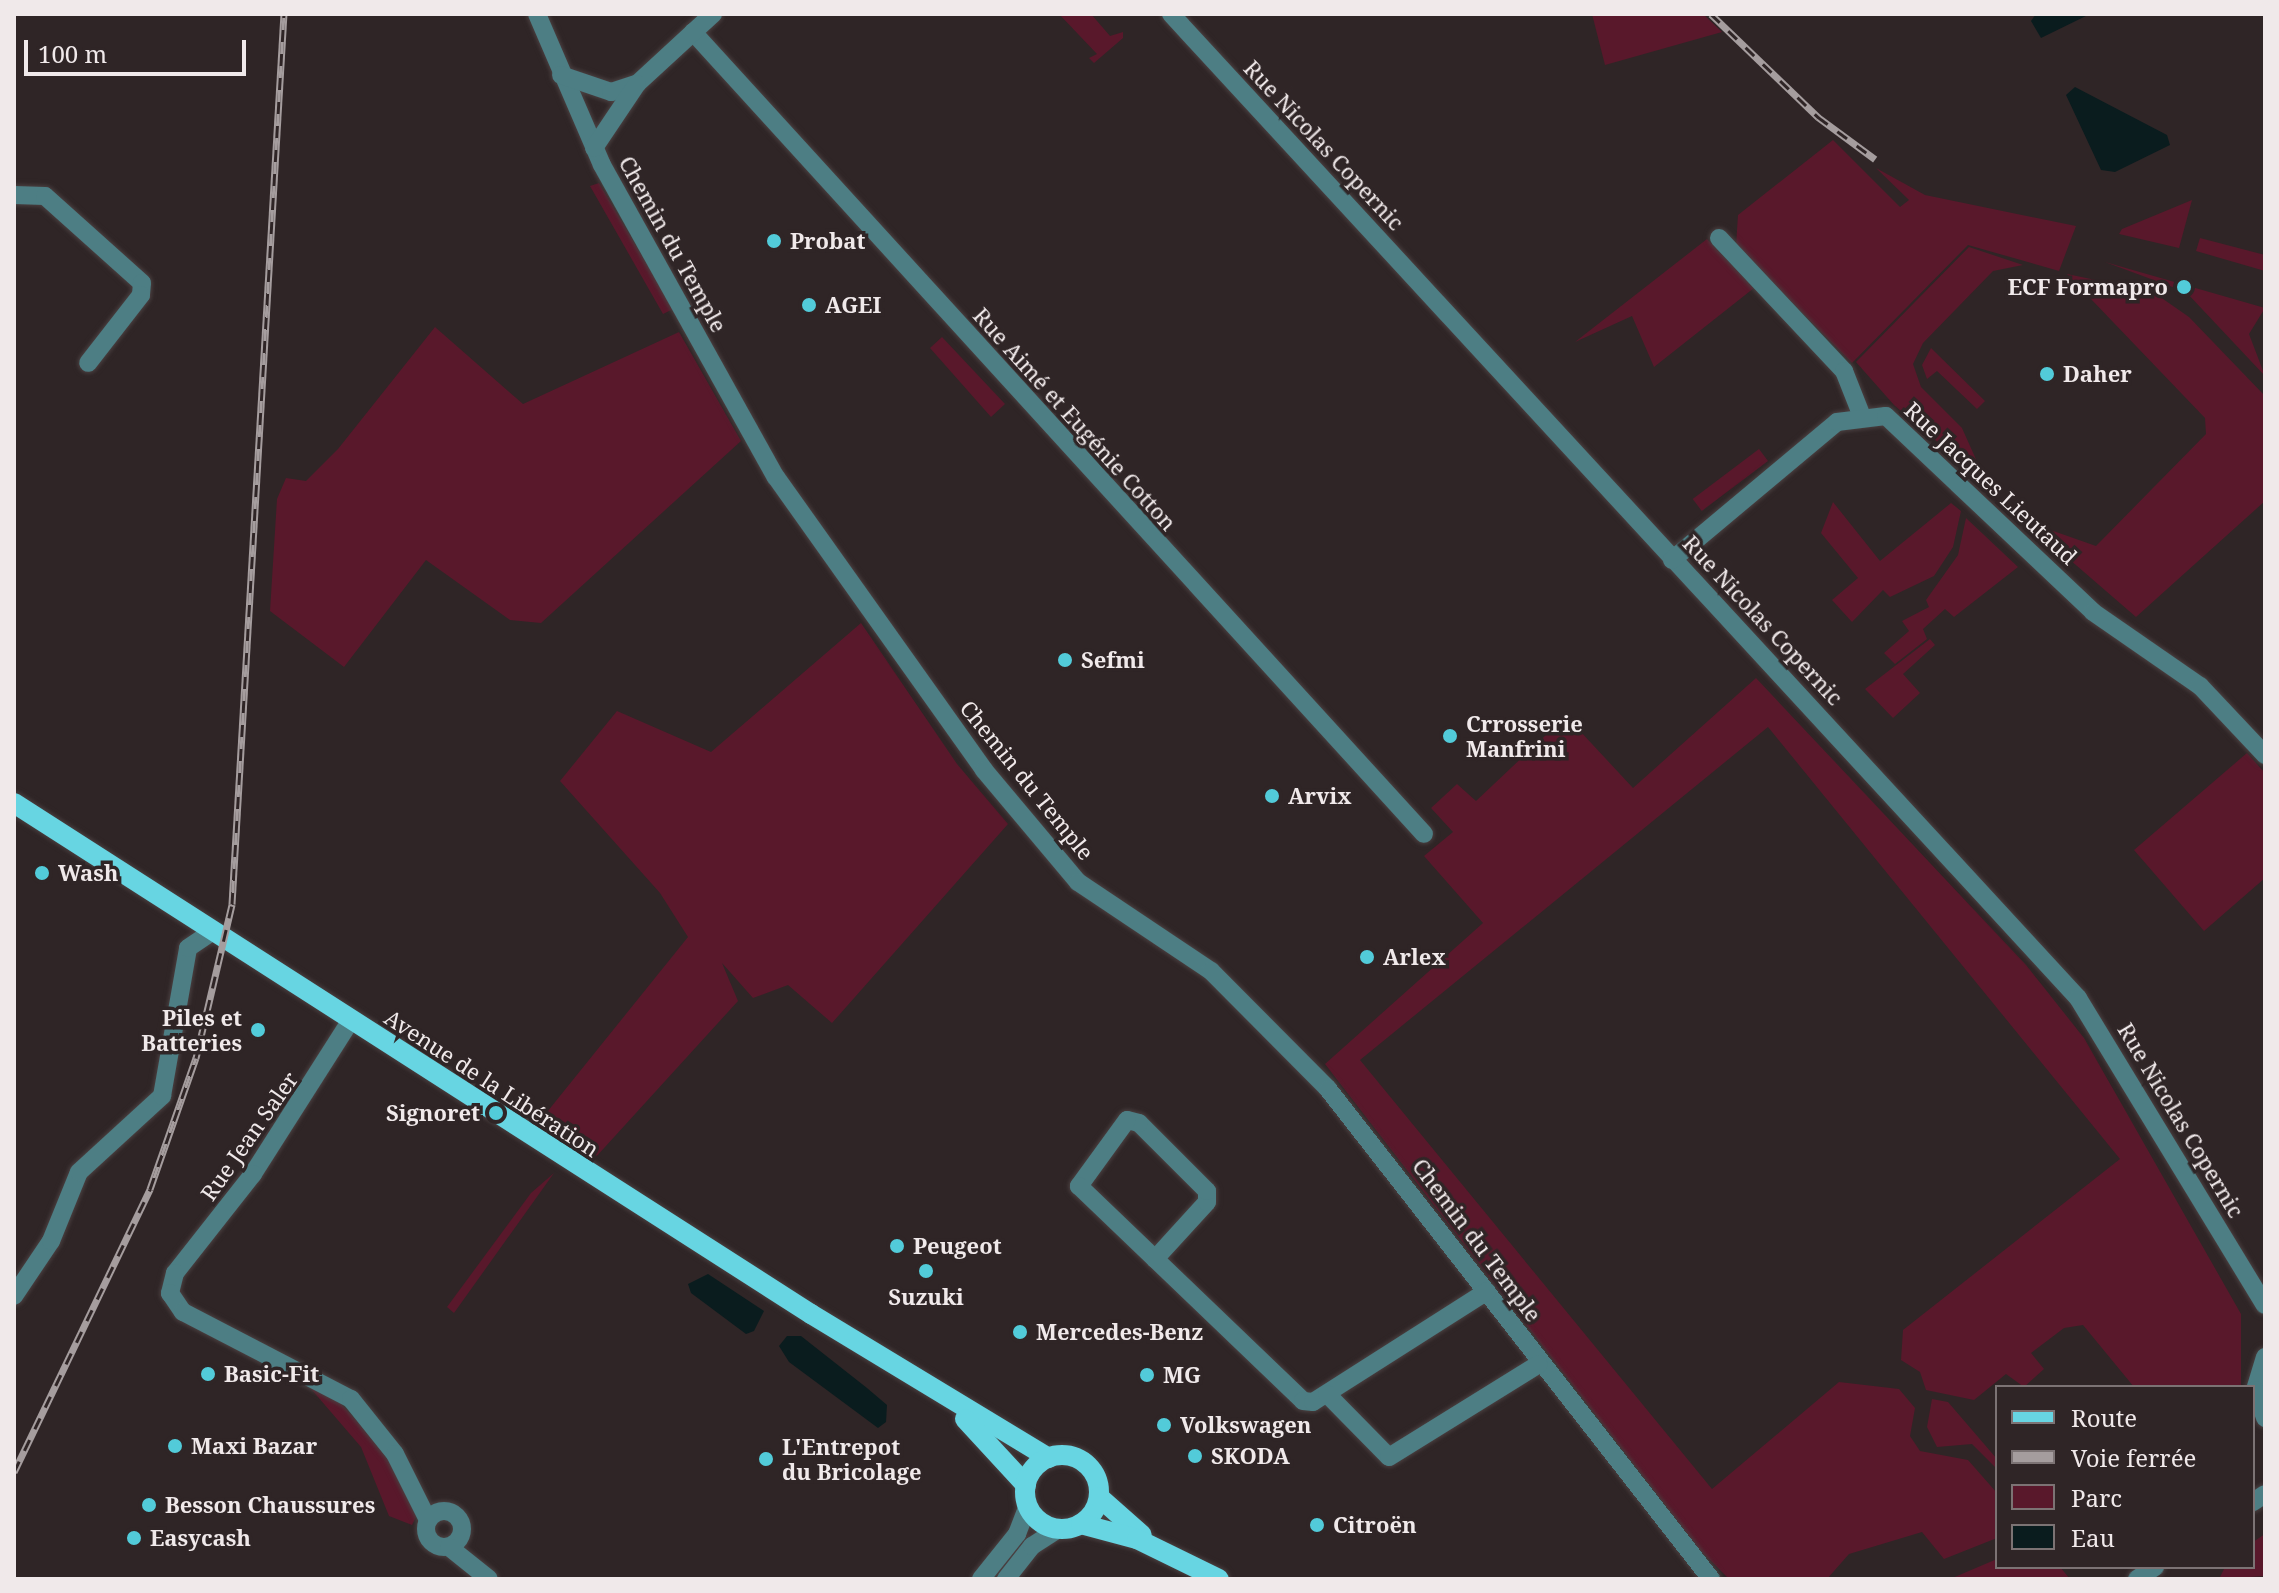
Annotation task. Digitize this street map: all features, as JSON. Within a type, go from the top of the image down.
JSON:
[{"type":"main road","name":"Avenue de la Libération","points":[[14,803],[947,1398],[1049,1458]]},
{"type":"main road","name":"Avenue de la Libération","points":[[947,1398],[1026,1485]]},
{"type":"main road","points":[[1168,1553],[1099,1497],[1086,1464],[1049,1458],[1026,1485],[1028,1506],[1058,1529],[1081,1524],[1168,1553],[1219,1579]]},
{"type":"main road","points":[[1081,1524],[1099,1497]]},
{"type":"street","name":"Chemin du Temple","points":[[537,14],[594,148],[776,477],[984,770],[1078,882],[1211,971],[1328,1089],[1487,1291],[1539,1364],[1711,1579]]},
{"type":"street","points":[[594,148],[638,83],[713,14]]},
{"type":"street","name":"Rue Nicolas Copernic","points":[[1171,14],[2078,998],[2264,1308]]},
{"type":"street","name":"Rue Aimé et Eugénie Cotton","points":[[693,32],[1424,834]]},
{"type":"street","points":[[561,75],[611,92],[638,83]]},
{"type":"street","points":[[14,195],[45,196],[142,283],[141,295],[88,363]]},
{"type":"street","points":[[1672,560],[1837,422],[1861,414],[1844,371],[1719,238]]},
{"type":"street","name":"Rue Jacques Lieutaud","points":[[1861,414],[1886,416],[2093,612],[2200,686],[2265,755]]},
{"type":"street","points":[[14,1296],[51,1241],[79,1172],[162,1096],[188,948],[187,916]]},
{"type":"street","points":[[188,948],[212,932]]},
{"type":"street","name":"Rue Jean Saler","points":[[351,1020],[253,1174],[175,1273],[176,1307],[351,1399],[437,1515]]},
{"type":"street","points":[[1155,1259],[1207,1202],[1207,1191],[1139,1123],[1127,1120],[1079,1186],[1155,1259],[1303,1401],[1327,1394],[1487,1291]]},
{"type":"street","points":[[2265,1357],[2255,1390],[2265,1418]]},
{"type":"street","points":[[1327,1394],[1389,1457],[1539,1364]]},
{"type":"street","points":[[981,1579],[1017,1534],[1028,1506]]},
{"type":"street","points":[[454,1544],[461,1522],[437,1515],[430,1541],[454,1544],[489,1579]]},
{"type":"street","points":[[1006,1579],[1032,1546],[1058,1529]]},
{"type":"green space","points":[[1059,14],[1091,14],[1110,36],[1123,32],[1123,38],[1094,63],[1089,58],[1097,54]]},
{"type":"green space","points":[[1592,14],[1703,14],[1722,32],[1605,65]]},
{"type":"green space","points":[[1833,140],[1900,207],[1909,200],[1876,168],[1925,195],[2076,226],[2059,271],[1968,245],[1852,363],[1736,246],[1738,215]]},
{"type":"green space","points":[[599,183],[673,309],[663,314],[590,186]]},
{"type":"green space","points":[[2192,200],[2179,248],[2119,234],[2122,229]]},
{"type":"green space","points":[[2200,238],[2265,255],[2265,271],[2196,251]]},
{"type":"green space","points":[[1707,239],[1754,288],[1654,367],[1632,316],[1575,342]]},
{"type":"green space","points":[[1969,247],[2023,265],[1993,271],[1923,343],[1913,364],[1921,387],[1962,428],[1987,484],[1894,405],[1856,362]]},
{"type":"green space","points":[[2105,262],[2265,308],[2249,334],[2265,376],[2186,292]]},
{"type":"green space","points":[[2067,274],[2153,292],[2189,317],[2265,396],[2265,501],[2136,617],[2025,521],[2096,546],[2206,434],[2205,418]]},
{"type":"green space","points":[[435,327],[523,404],[679,332],[741,441],[541,623],[510,620],[426,560],[344,667],[270,611],[277,499],[286,478],[306,481],[338,449]]},
{"type":"green space","points":[[942,337],[1005,404],[991,417],[930,348]]},
{"type":"green space","points":[[1931,348],[1985,401],[1977,409],[1937,371],[1927,379],[1922,365]]},
{"type":"green space","points":[[1759,449],[1768,461],[1702,511],[1693,499]]},
{"type":"green space","points":[[1833,502],[1880,561],[1951,503],[1961,511],[1953,547],[1934,576],[1890,597],[1883,590],[1852,622],[1832,600],[1858,578],[1821,533]]},
{"type":"green space","points":[[1966,518],[2018,567],[1954,617],[1945,609],[1923,629],[1927,639],[1895,664],[1884,653],[1909,631],[1902,621],[1929,607],[1926,600],[1958,555]]},
{"type":"green space","points":[[861,623],[957,764],[1008,824],[832,1023],[788,985],[753,998],[722,963],[738,1001],[595,1158],[539,1122],[688,937],[660,893],[560,781],[617,711],[711,752]]},
{"type":"green space","points":[[1930,639],[1935,645],[1903,674],[1920,693],[1893,718],[1865,689]]},
{"type":"green space","points":[[1756,678],[2026,965],[2084,1038],[2241,1314],[2241,1385],[2132,1385],[2083,1325],[2064,1328],[2031,1353],[2044,1369],[2026,1385],[2006,1374],[1974,1400],[1926,1390],[1920,1372],[1901,1360],[1903,1330],[2120,1159],[1768,727],[1360,1060],[1712,1489],[1839,1382],[1899,1389],[1915,1408],[1910,1436],[1920,1451],[1968,1460],[1995,1491],[1995,1539],[1944,1559],[1922,1532],[1849,1554],[1827,1579],[1729,1579],[1700,1550],[1325,1064],[1483,923],[1424,856],[1453,832],[1431,808],[1457,784],[1476,801],[1566,716],[1633,788]]},
{"type":"green space","points":[[2247,753],[2265,773],[2265,878],[2204,931],[2134,850]]},
{"type":"green space","points":[[554,1173],[454,1313],[447,1307],[531,1193]]},
{"type":"green space","points":[[306,1383],[339,1402],[383,1449],[419,1511],[412,1525],[389,1516],[361,1447]]},
{"type":"green space","points":[[1932,1399],[1948,1402],[1995,1457],[1995,1467],[1972,1444],[1937,1447],[1927,1427]]},
{"type":"green space","points":[[2265,1534],[2265,1576],[2219,1579],[2224,1569],[2255,1569],[2255,1541]]},
{"type":"green space","points":[[1995,1560],[1995,1569],[2062,1569],[2070,1579],[1950,1579]]},
{"type":"water","points":[[2036,14],[2090,14],[2041,38],[2031,21]]},
{"type":"water","points":[[2075,87],[2167,135],[2170,145],[2115,172],[2101,170],[2066,95]]},
{"type":"water","points":[[708,1274],[764,1311],[754,1331],[746,1334],[691,1293],[688,1284]]},
{"type":"water","points":[[787,1336],[801,1336],[887,1405],[886,1422],[878,1428],[789,1362],[779,1346]]},
{"type":"railway","points":[[14,1472],[150,1189],[196,1058],[232,904],[284,14]]},
{"type":"railway","points":[[1711,14],[1818,117],[1875,159]]},
{"type":"place","name":"Probat","points":[[774,241]]},
{"type":"place","name":"ECF Formapro","points":[[2184,287]]},
{"type":"place","name":"AGEI","points":[[809,305]]},
{"type":"place","name":"Daher","points":[[2047,374]]},
{"type":"place","name":"Sefmi","points":[[1065,660]]},
{"type":"place","name":"Crrosserie Manfrini","points":[[1450,736]]},
{"type":"place","name":"Arvix","points":[[1272,796]]},
{"type":"place","name":"Wash","points":[[42,873]]},
{"type":"place","name":"Arlex","points":[[1367,957]]},
{"type":"place","name":"Piles et Batteries","points":[[258,1030]]},
{"type":"place","name":"Signoret","points":[[496,1113]]},
{"type":"place","name":"Peugeot","points":[[897,1246]]},
{"type":"place","name":"Suzuki","points":[[926,1271]]},
{"type":"place","name":"Mercedes-Benz","points":[[1020,1332]]},
{"type":"place","name":"Basic-Fit","points":[[208,1374]]},
{"type":"place","name":"MG","points":[[1147,1375]]},
{"type":"place","name":"Volkswagen","points":[[1164,1425]]},
{"type":"place","name":"Maxi Bazar","points":[[175,1446]]},
{"type":"place","name":"SKODA","points":[[1195,1456]]},
{"type":"place","name":"L'Entrepot du Bricolage","points":[[766,1459]]},
{"type":"place","name":"Besson Chaussures","points":[[149,1505]]},
{"type":"place","name":"Citroën","points":[[1317,1525]]},
{"type":"place","name":"Easycash","points":[[134,1538]]}]
